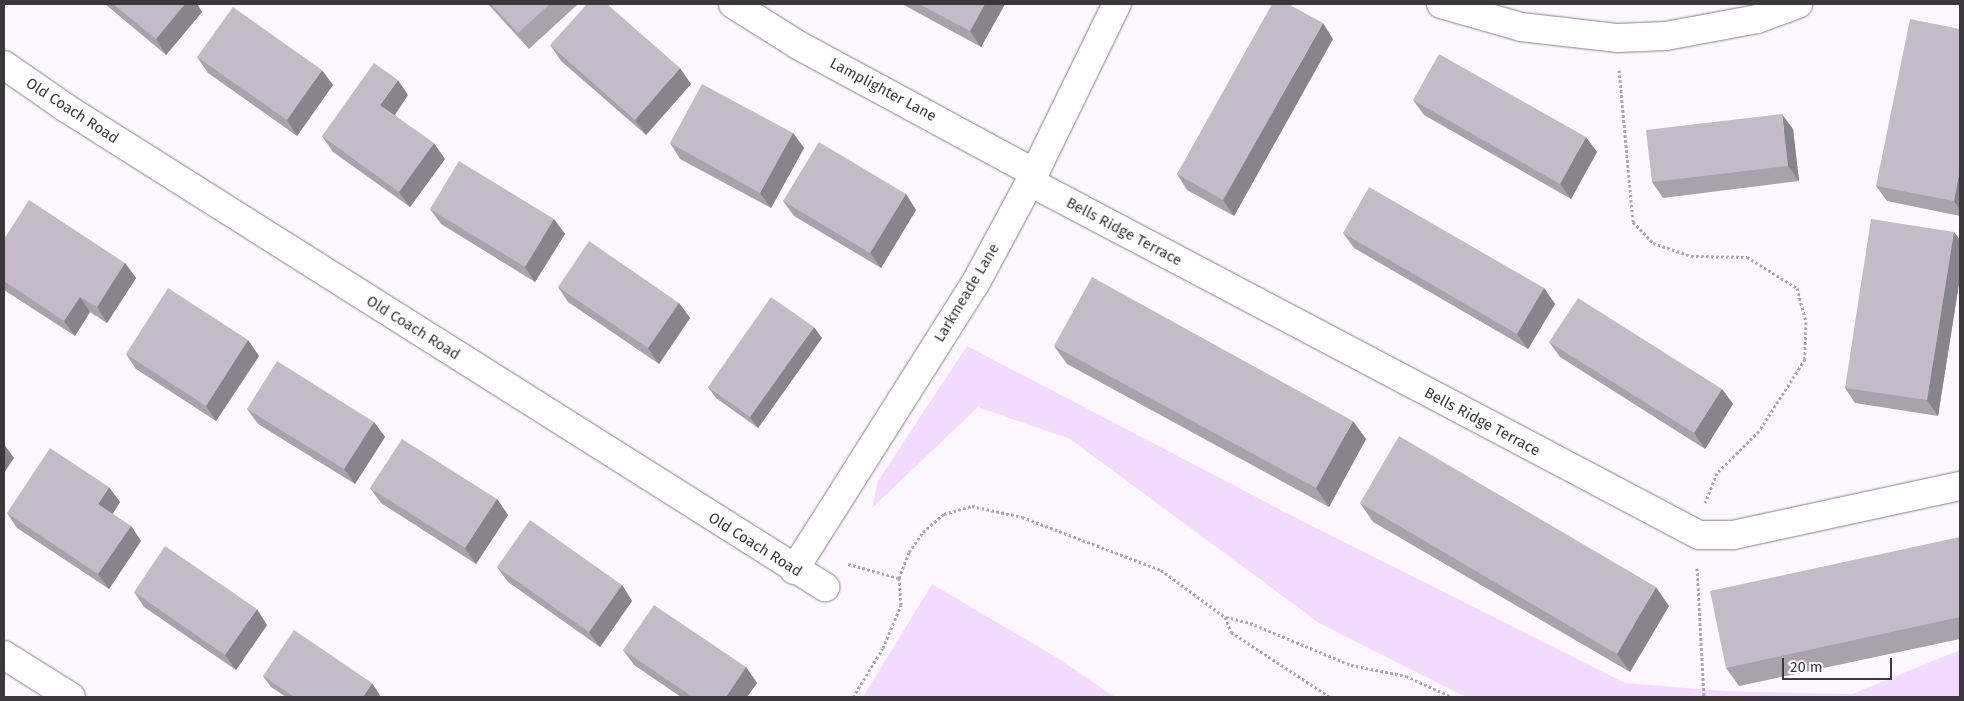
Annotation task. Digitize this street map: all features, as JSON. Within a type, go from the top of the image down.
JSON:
[{"type":"street","name":"Lamplighter Lane","points":[[733,4],[798,45],[1033,178]]},
{"type":"street","name":"Larkmeade Lane","points":[[794,570],[975,284],[1033,178],[1117,4]]},
{"type":"street","points":[[1440,4],[1521,27],[1618,38],[1666,36],[1739,23],[1798,4]]},
{"type":"street","name":"Old Coach Road","points":[[4,65],[66,108],[794,570],[825,587]]},
{"type":"street","name":"Bells Ridge Terrace","points":[[1033,178],[1700,535],[1733,535],[1960,486]]},
{"type":"street","points":[[4,655],[71,697]]},
{"type":"path","points":[[1618,38],[1620,93],[1633,222],[1653,243],[1691,256],[1747,257],[1797,288],[1806,322],[1805,358],[1759,431],[1717,473],[1702,512],[1697,559],[1704,697]]},
{"type":"path","points":[[853,697],[882,648],[901,605],[899,578],[909,552],[923,532],[944,514],[972,506],[1022,517],[1152,565],[1201,597],[1225,617],[1250,623],[1351,665],[1406,676],[1452,697]]},
{"type":"path","points":[[1225,617],[1231,632],[1330,697]]},
{"type":"shaded area","points":[[967,346],[1300,520],[1625,683],[1725,691],[1852,694],[1960,650],[1960,697],[1466,697],[1319,623],[1070,439],[978,407],[872,508],[878,481]]},
{"type":"shaded area","points":[[932,584],[1059,659],[1115,697],[863,697]]},
{"type":"building","points":[[113,4],[185,4],[156,39]]},
{"type":"building","points":[[491,4],[550,4],[518,33]]},
{"type":"building","points":[[587,4],[607,4],[680,68],[635,120],[550,45]]},
{"type":"building","points":[[919,4],[985,4],[970,31]]},
{"type":"building","points":[[1272,4],[1288,4],[1323,23],[1223,200],[1177,174]]},
{"type":"building","points":[[233,7],[322,70],[287,120],[197,57]]},
{"type":"building","points":[[1910,19],[1960,29],[1960,169],[1954,201],[1876,186]]},
{"type":"building","points":[[1439,54],[1586,137],[1560,184],[1413,100]]},
{"type":"building","points":[[374,63],[398,80],[380,105],[434,143],[399,192],[322,136]]},
{"type":"building","points":[[702,84],[793,133],[760,193],[670,143]]},
{"type":"building","points":[[1782,114],[1788,166],[1652,182],[1646,130]]},
{"type":"building","points":[[819,142],[906,194],[870,253],[783,201]]},
{"type":"building","points":[[459,161],[554,219],[525,267],[430,209]]},
{"type":"building","points":[[1369,187],[1544,288],[1517,334],[1343,233]]},
{"type":"building","points":[[29,200],[125,263],[97,307],[80,297],[64,321],[4,281],[4,239]]},
{"type":"building","points":[[1871,219],[1954,232],[1927,400],[1845,388]]},
{"type":"building","points":[[589,241],[679,303],[648,348],[558,287]]},
{"type":"building","points":[[1092,277],[1353,421],[1316,488],[1054,346]]},
{"type":"building","points":[[168,288],[248,340],[206,406],[126,354]]},
{"type":"building","points":[[771,297],[814,327],[750,417],[708,387]]},
{"type":"building","points":[[1578,298],[1722,389],[1694,433],[1549,342]]},
{"type":"building","points":[[277,361],[374,422],[344,469],[247,409]]},
{"type":"building","points":[[1399,436],[1656,587],[1617,654],[1360,503]]},
{"type":"building","points":[[402,439],[497,499],[465,548],[370,488]]},
{"type":"building","points":[[50,448],[109,487],[98,504],[131,526],[98,574],[7,513]]},
{"type":"building","points":[[530,520],[622,585],[589,632],[497,567]]},
{"type":"building","points":[[1960,537],[1960,617],[1726,668],[1710,591]]},
{"type":"building","points":[[165,546],[257,609],[225,655],[134,592]]},
{"type":"building","points":[[654,605],[746,667],[726,697],[693,697],[623,650]]},
{"type":"building","points":[[294,630],[372,683],[363,697],[294,697],[263,676]]}]
